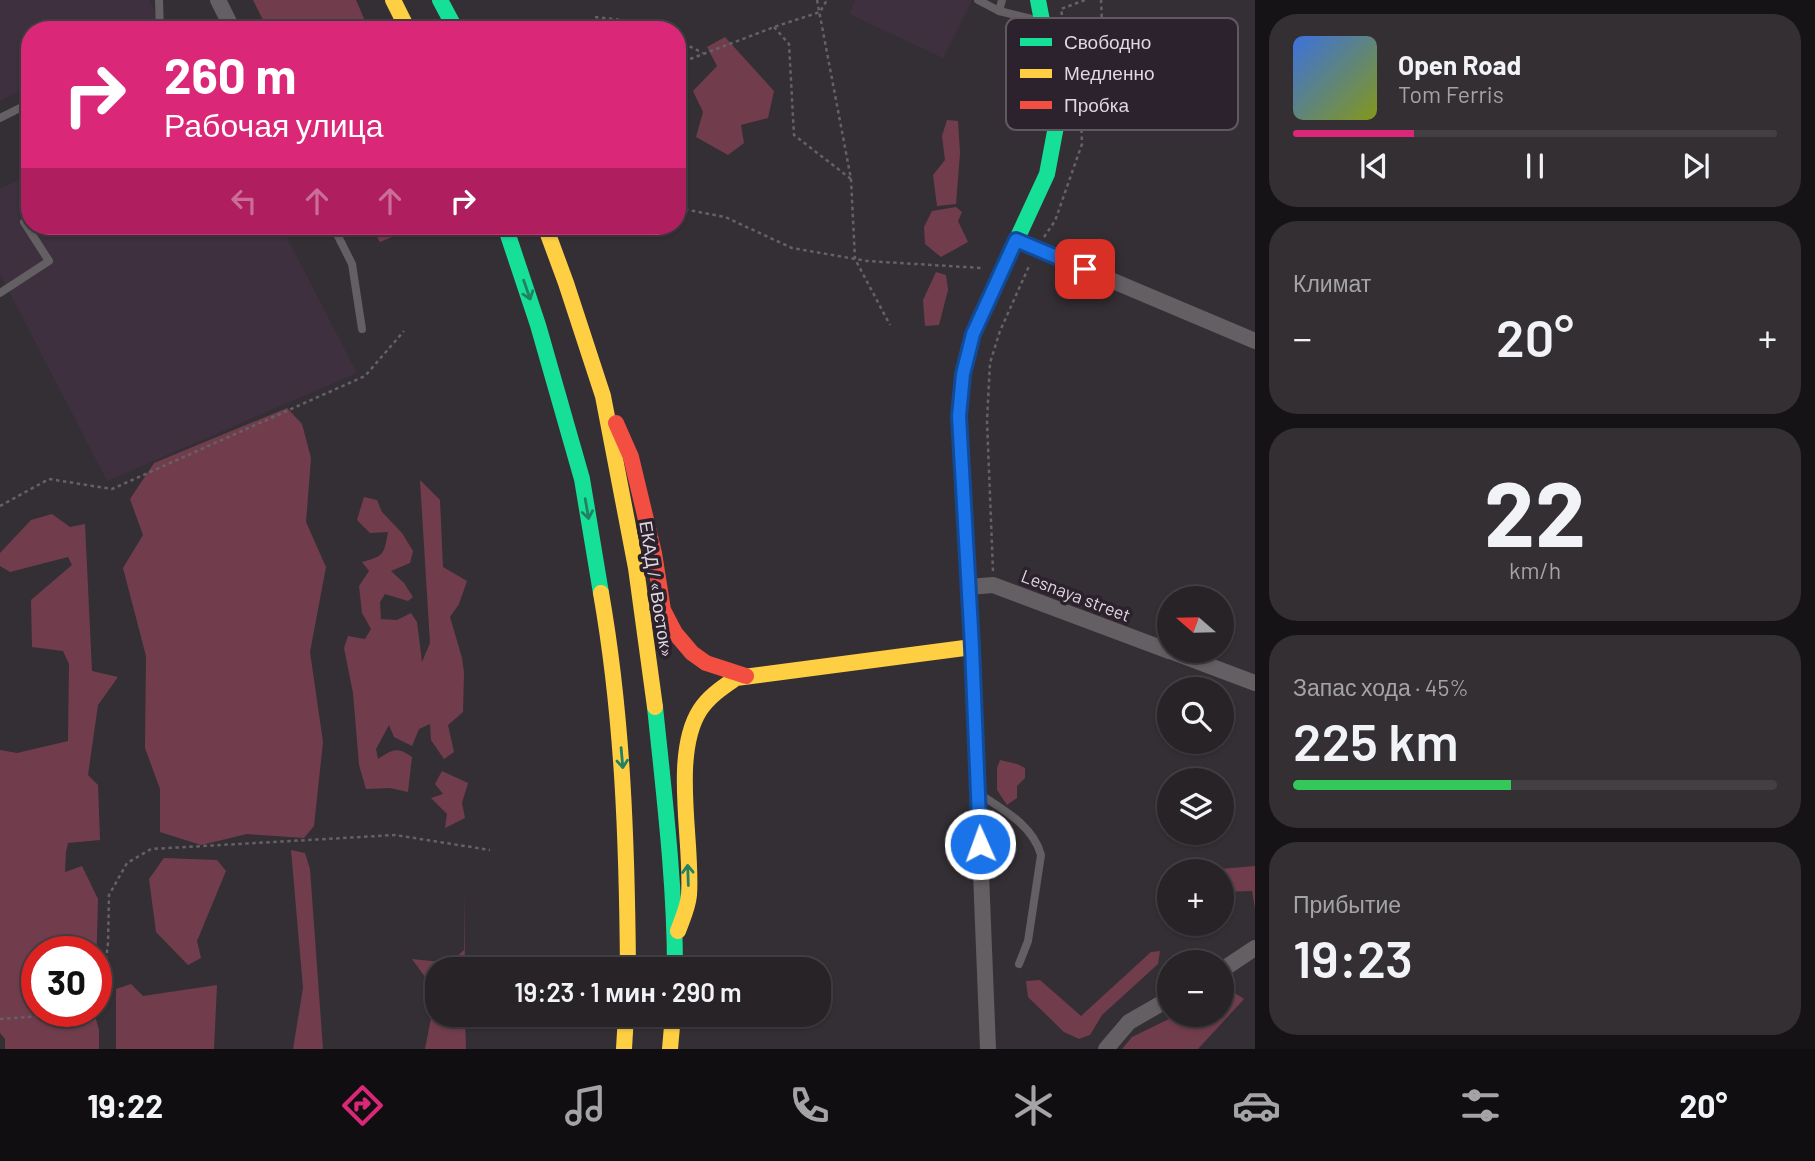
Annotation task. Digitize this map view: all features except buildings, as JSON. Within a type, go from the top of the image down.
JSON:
[{"type":"main road","points":[[393,0],[404,21]]},
{"type":"main road","points":[[440,0],[451,21]]},
{"type":"main road","points":[[1038,0],[1042,18]]},
{"type":"main road","points":[[675,942],[689,897],[685,778],[689,739],[698,713],[705,703],[736,678],[972,647],[959,416],[963,374],[973,334],[1047,174],[1055,130]]},
{"type":"main road","points":[[508,235],[538,325],[582,479],[603,603],[623,781],[628,957]]},
{"type":"main road","name":"ЕКАД / «Восток»","points":[[548,235],[603,396],[636,568],[666,811],[675,957]]},
{"type":"main road","points":[[603,396],[632,457],[654,552],[663,610],[675,634],[692,653],[706,663],[746,676]]},
{"type":"main road","points":[[624,1049],[625,1027]]},
{"type":"main road","points":[[670,1049],[672,1027]]},
{"type":"street","points":[[218,0],[228,21]]},
{"type":"street","points":[[1016,240],[1255,341]]},
{"type":"street","name":"Lesnaya street","points":[[969,587],[993,585],[1157,646]]},
{"type":"street","points":[[972,647],[988,1049]]},
{"type":"street","name":"Lesnaya street","points":[[1201,663],[1255,683]]},
{"type":"street","points":[[1234,962],[1255,948]]},
{"type":"street","points":[[1106,1049],[1129,1021],[1157,1006]]},
{"type":"lane","points":[[159,0],[160,21]]},
{"type":"lane","points":[[978,0],[999,11],[1027,18]]},
{"type":"lane","points":[[999,11],[1002,0]]},
{"type":"lane","points":[[0,118],[21,108]]},
{"type":"lane","points":[[0,292],[49,261],[32,235]]},
{"type":"lane","points":[[338,235],[352,264],[362,329]]},
{"type":"lane","points":[[978,793],[1021,823],[1038,843],[1041,855],[1028,941],[1019,964]]},
{"type":"path","points":[[817,0],[851,179],[855,259],[890,325]]},
{"type":"path","points":[[686,61],[820,12],[827,0]]},
{"type":"path","points":[[1062,18],[1061,9],[1085,0]]},
{"type":"path","points":[[1101,0],[1102,18]]},
{"type":"path","points":[[595,17],[631,21]]},
{"type":"path","points":[[774,27],[789,44],[794,135],[851,179]]},
{"type":"path","points":[[686,45],[704,54]]},
{"type":"path","points":[[993,585],[987,422],[989,363],[1000,331],[1037,248],[1055,221],[1082,144],[1082,130]]},
{"type":"path","points":[[686,210],[725,217],[792,248],[867,261],[1002,269]]},
{"type":"path","points":[[0,506],[49,479],[112,489],[365,376],[404,331]]},
{"type":"path","points":[[108,936],[109,895],[127,863],[151,849],[395,835],[490,850]]},
{"type":"path","points":[[0,1019],[21,1018]]},
{"type":"shaded area","points":[[0,0],[149,0],[158,17],[150,21],[21,21],[21,90],[0,101]]},
{"type":"shaded area","points":[[253,0],[356,0],[365,21],[264,21]]},
{"type":"shaded area","points":[[855,0],[972,0],[943,58],[849,14]]},
{"type":"shaded area","points":[[725,37],[774,91],[768,118],[741,125],[744,143],[728,155],[696,137],[703,112],[693,91],[717,66],[707,47]]},
{"type":"shaded area","points":[[947,120],[958,121],[960,153],[956,204],[937,206],[933,175],[945,160],[942,136]]},
{"type":"shaded area","points":[[21,178],[21,235],[286,235],[357,373],[107,481],[0,274],[0,189]]},
{"type":"shaded area","points":[[956,207],[962,212],[958,221],[968,242],[941,257],[925,244],[924,227],[932,211]]},
{"type":"shaded area","points":[[376,235],[397,235],[380,242]]},
{"type":"shaded area","points":[[936,272],[946,275],[948,290],[939,325],[925,326],[923,300]]},
{"type":"shaded area","points":[[287,408],[302,424],[311,458],[306,522],[326,567],[310,652],[323,742],[314,826],[304,838],[247,834],[201,845],[160,832],[160,789],[145,748],[146,656],[123,568],[143,535],[130,499],[154,463]]},
{"type":"shaded area","points":[[420,480],[440,500],[443,567],[467,581],[459,604],[450,617],[464,672],[463,712],[448,725],[454,752],[444,759],[431,740],[430,724],[419,729],[412,746],[394,737],[389,725],[376,749],[378,759],[394,750],[412,757],[408,792],[390,788],[366,789],[359,765],[353,693],[344,648],[348,636],[365,639],[371,629],[362,613],[359,586],[369,571],[362,562],[382,553],[388,532],[370,533],[357,520],[364,497],[377,500],[382,512],[402,533],[413,551],[410,563],[391,571],[404,583],[413,597],[408,601],[385,594],[380,602],[381,619],[397,620],[411,613],[417,622],[422,662],[430,643]]},
{"type":"shaded area","points":[[52,514],[70,527],[85,524],[92,671],[118,677],[98,705],[88,775],[98,785],[100,840],[68,843],[66,852],[65,872],[82,866],[98,899],[97,936],[21,936],[21,1027],[98,1027],[99,1049],[5,1049],[5,1039],[0,1033],[0,750],[17,753],[68,741],[69,664],[63,651],[32,647],[31,600],[72,565],[68,557],[10,572],[0,566],[0,553],[31,520]]},
{"type":"shaded area","points":[[1000,760],[1025,768],[1025,778],[1017,786],[1017,798],[1007,805],[997,790],[997,768]]},
{"type":"shaded area","points":[[442,771],[468,783],[462,803],[465,818],[445,828],[447,814],[431,798],[443,794],[435,784]]},
{"type":"shaded area","points":[[291,850],[305,853],[310,869],[323,1049],[293,1049],[303,988]]},
{"type":"shaded area","points":[[164,858],[217,860],[226,871],[197,941],[201,958],[188,965],[156,932],[149,879]]},
{"type":"shaded area","points":[[1255,866],[1255,909],[1252,891],[1234,892],[1234,868]]},
{"type":"shaded area","points":[[464,893],[465,957],[456,957],[464,950]]},
{"type":"shaded area","points":[[1157,951],[1157,965],[1102,1015],[1090,1035],[1079,1039],[1064,1032],[1028,997],[1026,981],[1040,980],[1081,1016],[1151,952]]},
{"type":"shaded area","points":[[412,959],[425,960],[425,977]]},
{"type":"shaded area","points":[[131,984],[143,996],[217,985],[214,1049],[116,1049],[116,989]]},
{"type":"shaded area","points":[[1234,992],[1244,999],[1234,1010]]},
{"type":"shaded area","points":[[1157,1025],[1157,1027],[1218,1027],[1198,1049],[1122,1049],[1132,1037]]},
{"type":"shaded area","points":[[429,1027],[465,1027],[466,1049],[425,1049]]},
{"type":"traffic: fast","points":[[440,0],[451,21]]},
{"type":"traffic: fast","points":[[1038,0],[1041,18]]},
{"type":"traffic: fast","points":[[970,610],[959,416],[963,374],[973,334],[1047,174],[1055,130]]},
{"type":"traffic: fast","points":[[508,235],[538,325],[582,479],[601,593]]},
{"type":"traffic: fast","points":[[655,707],[671,871],[675,957]]},
{"type":"traffic: slow","points":[[393,0],[404,21]]},
{"type":"traffic: slow","points":[[548,235],[603,396],[636,568],[655,707]]},
{"type":"traffic: slow","points":[[601,593],[619,734],[628,957]]},
{"type":"traffic: slow","points":[[678,931],[689,895],[685,800],[687,751],[691,729],[708,700],[736,678],[972,647],[970,610]]},
{"type":"traffic: slow","points":[[624,1049],[625,1027]]},
{"type":"traffic: slow","points":[[670,1049],[672,1027]]},
{"type":"traffic: jam","points":[[616,423],[631,457],[654,553],[663,610],[675,633],[692,653],[706,663],[746,676]]},
{"type":"route","points":[[980,844],[959,416],[963,374],[973,334],[1016,240],[1085,269]]}]
